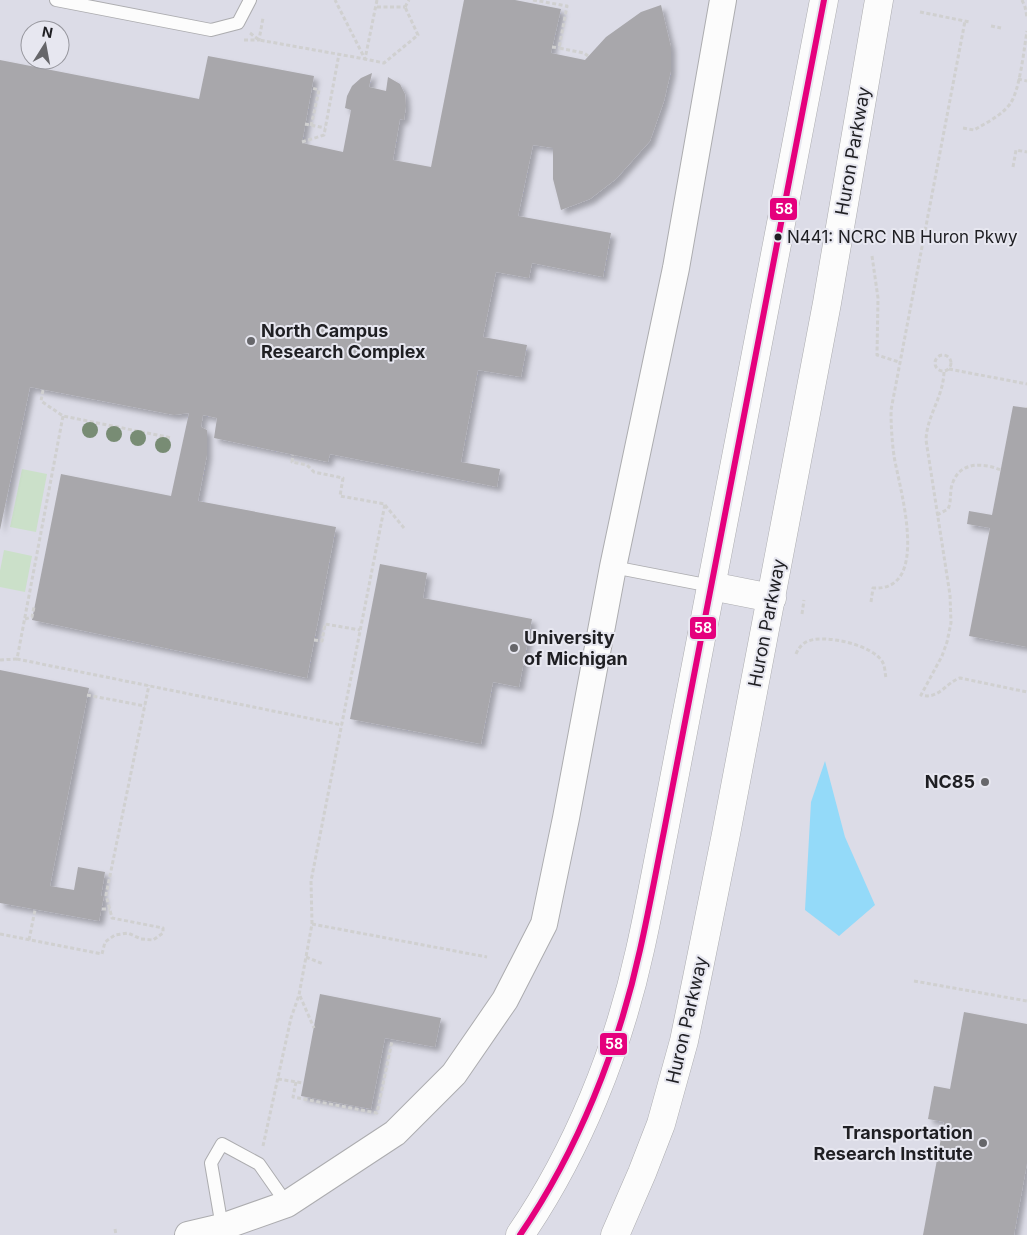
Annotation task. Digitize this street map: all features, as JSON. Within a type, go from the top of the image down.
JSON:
[{"type":"main road","points":[[520,1235],[551,1184],[578,1132],[608,1062],[640,951],[824,0]]},
{"type":"main road","name":"Huron Parkway","points":[[615,1235],[662,1124],[684,1041],[772,598],[829,294],[875,5]]},
{"type":"main road","points":[[711,586],[772,598]]},
{"type":"street","points":[[188,1235],[222,1227],[287,1204],[394,1133],[454,1074],[510,992],[544,924],[568,809],[613,567],[676,268],[723,0]]},
{"type":"lane","points":[[56,0],[211,30],[238,23],[250,0]]},
{"type":"lane","points":[[613,567],[711,586]]},
{"type":"lane","points":[[222,1227],[211,1163],[222,1144],[259,1164],[287,1204]]},
{"type":"path","points":[[335,0],[365,59]]},
{"type":"path","points":[[365,59],[377,0]]},
{"type":"path","points":[[405,6],[409,0]]},
{"type":"path","points":[[533,0],[567,6],[559,48]]},
{"type":"path","points":[[1022,0],[1027,17]]},
{"type":"path","points":[[238,23],[259,40],[384,63],[418,35],[405,6]]},
{"type":"path","points":[[377,7],[405,6]]},
{"type":"path","points":[[920,12],[970,22]]},
{"type":"path","points":[[871,602],[873,588],[880,588],[894,582],[904,573],[906,566],[906,519],[894,456],[891,422],[892,398],[965,21]]},
{"type":"path","points":[[991,26],[1001,28]]},
{"type":"path","points":[[963,128],[974,130],[1010,104],[1016,92],[1025,55],[1027,31]]},
{"type":"path","points":[[552,47],[584,53],[588,56]]},
{"type":"path","points":[[302,142],[324,135],[339,54]]},
{"type":"path","points":[[1018,79],[1027,81]]},
{"type":"path","points":[[311,126],[319,90],[312,88]]},
{"type":"path","points":[[305,124],[326,128]]},
{"type":"path","points":[[1013,167],[1016,150],[1027,152]]},
{"type":"path","points":[[872,256],[878,298],[877,355],[899,362]]},
{"type":"path","points":[[947,356],[951,360],[952,365],[949,369],[944,372],[939,371],[935,362],[937,357],[947,356]]},
{"type":"path","points":[[949,369],[1027,384]]},
{"type":"path","points":[[944,372],[943,389],[928,425],[926,440],[950,595],[951,623],[942,656],[921,695],[932,696],[937,694],[954,680],[960,678],[1027,692]]},
{"type":"path","points":[[43,390],[41,401],[63,416],[172,438]]},
{"type":"path","points":[[17,659],[63,416]]},
{"type":"path","points":[[293,455],[292,462],[307,465],[314,472],[343,478],[340,496],[385,504],[404,528]]},
{"type":"path","points":[[937,515],[948,509],[953,482],[961,471],[975,465],[984,465],[1001,470]]},
{"type":"path","points":[[259,1164],[291,1018],[300,995],[312,924],[311,881],[385,504]]},
{"type":"path","points":[[802,614],[804,600]]},
{"type":"path","points":[[24,619],[32,617],[35,606]]},
{"type":"path","points":[[314,640],[322,641],[326,624],[360,630]]},
{"type":"path","points":[[796,654],[804,643],[822,638],[860,645],[868,648],[879,657],[883,663],[886,678]]},
{"type":"path","points":[[0,660],[17,659],[342,725]]},
{"type":"path","points":[[0,934],[102,954],[105,942],[115,935],[128,933],[141,939],[153,940],[163,933],[163,928],[112,918],[106,895],[149,685]]},
{"type":"path","points":[[87,695],[144,706]]},
{"type":"path","points":[[102,908],[110,909]]},
{"type":"path","points":[[29,940],[35,910]]},
{"type":"path","points":[[312,924],[487,957]]},
{"type":"path","points":[[306,956],[323,964]]},
{"type":"path","points":[[914,980],[1027,1001]]},
{"type":"path","points":[[300,995],[314,1028]]},
{"type":"path","points":[[296,1082],[293,1097],[377,1114],[392,1041]]},
{"type":"path","points":[[278,1079],[304,1083]]},
{"type":"path","points":[[115,1229],[116,1235]]},
{"type":"shaded area","name":"University of Michigan","points":[[0,0],[1027,0],[1027,1235],[0,1235]]},
{"type":"green space","points":[[22,469],[47,474],[36,532],[10,527]]},
{"type":"green space","points":[[4,550],[32,556],[25,592],[0,587],[0,571]]},
{"type":"water","points":[[825,761],[845,837],[875,905],[839,936],[805,910],[811,802]]},
{"type":"building","name":"North Campus Research Complex","points":[[464,0],[515,0],[561,9],[551,53],[585,60],[606,37],[641,12],[661,5],[671,47],[671,71],[664,101],[650,141],[616,179],[590,199],[561,210],[553,179],[553,148],[533,145],[518,216],[611,233],[603,277],[532,263],[529,278],[496,272],[483,337],[527,345],[521,377],[478,370],[461,462],[500,469],[497,487],[330,454],[328,462],[214,438],[217,418],[203,415],[201,427],[207,430],[207,455],[198,501],[336,527],[307,678],[32,620],[61,474],[171,496],[189,413],[174,415],[30,387],[0,530],[0,60],[20,64],[20,70],[51,70],[199,99],[208,56],[314,76],[302,143],[343,152],[351,110],[345,108],[347,96],[352,86],[361,78],[372,73],[369,87],[386,91],[388,77],[400,84],[405,94],[404,120],[400,119],[393,160],[431,167]]},
{"type":"building","points":[[1013,406],[1027,408],[1027,647],[969,636],[990,528],[967,524],[969,511],[992,515]]},
{"type":"building","points":[[380,564],[427,573],[423,598],[532,619],[519,687],[493,682],[481,744],[350,719]]},
{"type":"building","points":[[0,670],[89,688],[50,886],[74,890],[78,867],[105,872],[101,896],[104,896],[99,921],[0,903]]},
{"type":"building","points":[[320,994],[441,1018],[435,1047],[385,1038],[371,1109],[301,1096]]},
{"type":"building","name":"Transportation Research Institute","points":[[964,1012],[1027,1024],[1027,1163],[1014,1235],[923,1235],[944,1122],[928,1119],[934,1086],[950,1089]]},
{"type":"transit line","name":"58","points":[[520,1235],[560,1169],[578,1134],[608,1062],[631,987],[652,890],[824,0]]},
{"type":"place","name":"N441: NCRC NB Huron Pkwy","points":[[778,237]]},
{"type":"place","name":"North Campus Research Complex","points":[[251,341]]},
{"type":"place","name":"University of Michigan","points":[[514,648]]},
{"type":"place","name":"NC85","points":[[985,782]]},
{"type":"place","name":"Transportation Research Institute","points":[[983,1143]]}]
